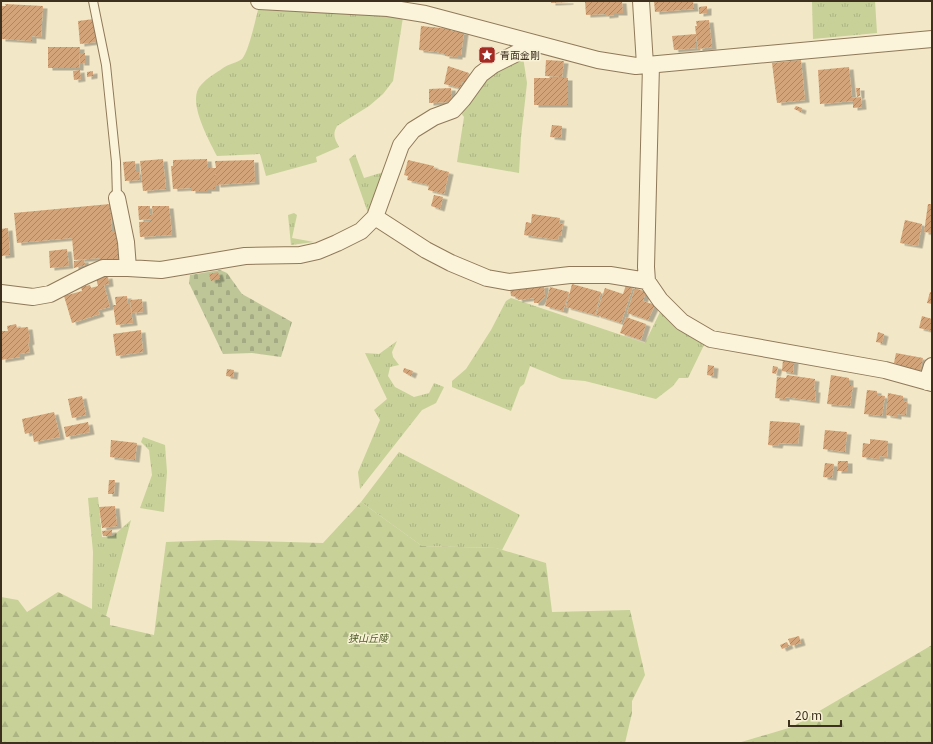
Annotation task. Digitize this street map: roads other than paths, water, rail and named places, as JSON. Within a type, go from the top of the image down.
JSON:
[{"type":"street","points":[[259,1],[388,8],[418,13],[598,60],[636,66],[932,39]]},
{"type":"street","points":[[641,1],[648,65],[646,267],[647,281],[660,300],[682,322],[710,339],[885,370],[930,383],[932,366]]},
{"type":"street","points":[[1,293],[34,297],[50,294],[103,268],[161,270],[245,256],[300,255],[331,246],[361,231],[375,217],[401,145],[413,130],[434,118],[453,110],[463,100],[481,74],[493,65],[535,44]]},
{"type":"street","points":[[117,198],[126,242],[128,268]]},
{"type":"street","points":[[375,217],[438,256],[487,278],[509,282],[570,274],[610,275],[647,281]]},
{"type":"lane","points":[[93,1],[106,65],[116,162],[117,198]]},
{"type":"place","name":"青面金剛","points":[[487,55]]},
{"type":"park label","name":"狭山丘陵","points":[[368,638]]}]
